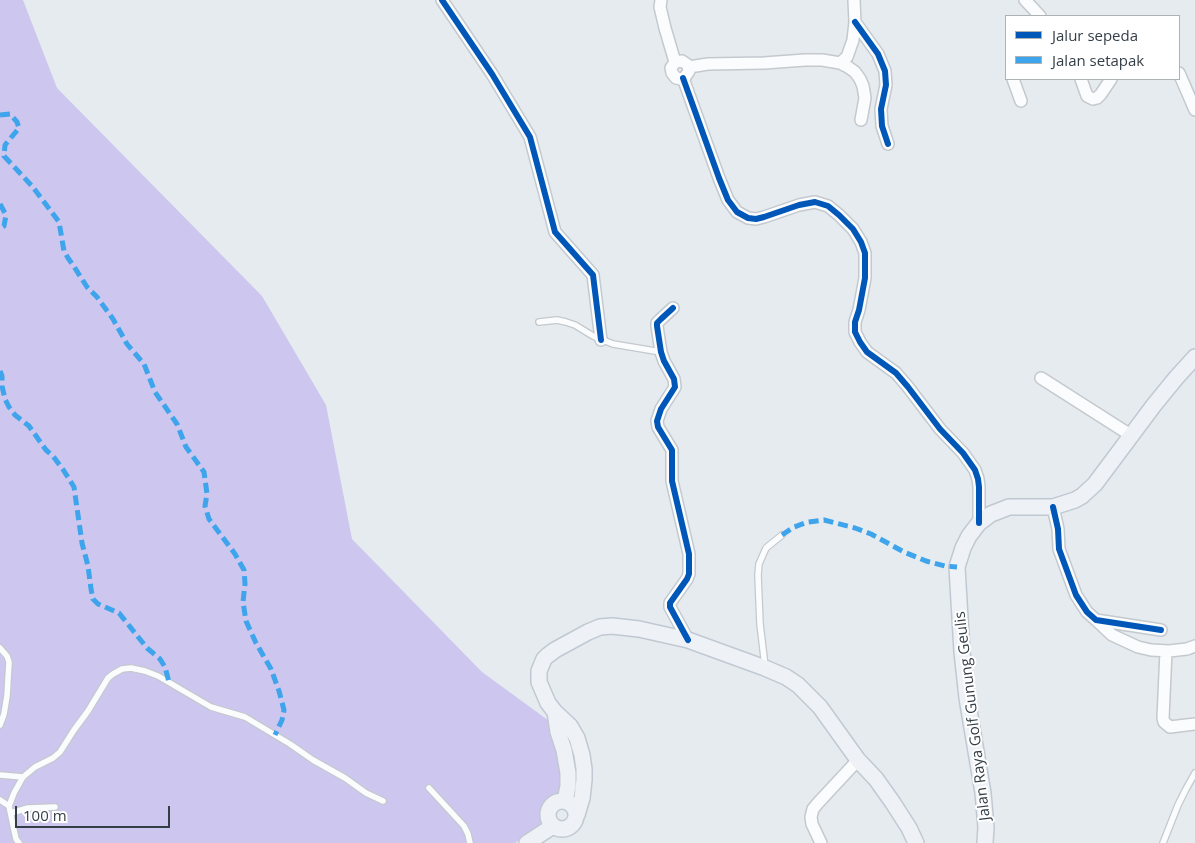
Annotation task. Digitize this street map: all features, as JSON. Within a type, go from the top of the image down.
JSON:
[{"type":"main road","name":"Jalan Raya Golf Gunung Geulis","points":[[985,843],[986,827],[983,793],[967,698],[962,652],[957,568],[963,548],[969,536],[990,514],[1009,507],[1053,507],[1082,496],[1096,484],[1154,405],[1195,357]]},
{"type":"main road","points":[[577,815],[574,806],[565,801],[556,802],[549,808],[548,818],[553,826],[560,829],[568,828],[574,823],[577,815],[582,798],[584,769],[577,738],[570,726],[548,703],[539,682],[539,672],[546,656],[588,632],[600,627],[612,626],[688,640],[765,668],[786,677],[798,685],[810,696],[836,728],[858,760],[876,780],[909,828],[916,843]]},
{"type":"main road","points":[[555,712],[568,773],[565,801]]},
{"type":"main road","points":[[527,843],[553,826]]},
{"type":"street","points":[[442,0],[492,74],[530,137],[555,232],[593,275],[601,340]]},
{"type":"street","points":[[661,0],[660,7],[675,62],[672,73],[676,78],[683,78],[688,74],[689,67],[682,61],[675,62]]},
{"type":"street","points":[[840,63],[847,57],[853,40],[855,22],[854,0]]},
{"type":"street","points":[[1025,0],[1039,15]]},
{"type":"street","points":[[855,22],[878,54],[885,72],[886,84],[881,109],[882,126],[888,144]]},
{"type":"street","points":[[689,67],[708,64],[805,60],[840,63],[848,66],[855,72],[863,86],[865,98],[861,120]]},
{"type":"street","points":[[1180,75],[1195,110]]},
{"type":"street","points":[[683,78],[719,178],[728,200],[737,212],[748,218],[756,219],[799,205],[815,202],[828,206],[839,215],[861,242],[865,254],[865,278],[855,322],[855,332],[867,352],[896,373],[975,470],[979,487],[979,524]]},
{"type":"street","points":[[1013,80],[1021,101]]},
{"type":"street","points":[[1081,80],[1087,96],[1093,99],[1101,94],[1110,80]]},
{"type":"street","points":[[673,308],[657,323],[656,329],[660,352],[674,379],[675,387],[661,409],[657,421],[658,427],[672,450],[672,482],[689,554],[690,566],[687,579],[670,602],[670,607],[688,640]]},
{"type":"street","points":[[1041,378],[1132,436]]},
{"type":"street","points":[[1053,507],[1058,529],[1059,549],[1076,595],[1087,612],[1112,635],[1138,647],[1166,651],[1187,649],[1195,646]]},
{"type":"street","points":[[1096,620],[1161,630]]},
{"type":"street","points":[[1166,651],[1164,722],[1170,728],[1195,724]]},
{"type":"street","points":[[821,843],[812,824],[813,809],[858,760]]},
{"type":"lane","points":[[539,322],[557,320],[566,322],[575,325],[592,336],[613,344],[660,352]]},
{"type":"lane","points":[[765,668],[760,624],[758,564],[766,548],[782,534]]},
{"type":"lane","points":[[0,648],[7,656],[9,662],[7,696],[0,725]]},
{"type":"lane","points":[[19,843],[16,839],[9,806],[22,777],[60,752],[110,676],[122,669],[131,668],[158,676],[211,707],[245,717],[313,760],[384,801]]},
{"type":"lane","points":[[1163,843],[1178,805],[1195,773]]},
{"type":"lane","points":[[0,775],[22,777]]},
{"type":"lane","points":[[430,788],[464,826],[470,843]]},
{"type":"lane","points":[[0,800],[9,806]]},
{"type":"lane","points":[[11,813],[28,808],[54,807]]},
{"type":"shaded area","points":[[0,0],[23,0],[57,88],[262,296],[326,405],[352,539],[482,672],[567,734],[577,772],[543,825],[515,843],[0,843]]},
{"type":"marked path","points":[[0,115],[10,114],[17,122],[19,128],[5,145],[4,156],[32,186],[59,222],[64,251],[68,258],[87,287],[113,319],[127,344],[144,364],[155,392],[177,424],[186,447],[204,472],[207,494],[205,506],[209,519],[235,554],[244,570],[243,602],[246,621],[271,669],[279,691],[284,710],[282,720],[275,735]]},
{"type":"marked path","points":[[0,204],[6,215],[4,226],[0,228]]},
{"type":"marked path","points":[[0,371],[5,399],[9,407],[15,415],[29,426],[46,450],[53,456],[74,487],[93,599],[98,604],[119,613],[147,648],[160,659],[165,667],[169,682]]},
{"type":"marked path","points":[[782,535],[794,527],[808,522],[824,520],[871,534],[904,552],[926,561],[957,567]]},
{"type":"cycle path","points":[[442,0],[492,74],[530,137],[555,232],[593,275],[601,340]]},
{"type":"cycle path","points":[[855,22],[878,54],[885,71],[886,85],[881,109],[882,126],[888,144]]},
{"type":"cycle path","points":[[683,78],[719,178],[728,200],[737,212],[748,218],[756,219],[799,205],[815,202],[828,206],[853,229],[865,253],[865,278],[855,322],[855,332],[867,352],[896,373],[975,470],[979,487],[979,523]]},
{"type":"cycle path","points":[[673,308],[657,323],[661,352],[674,379],[675,387],[661,409],[657,421],[658,427],[672,450],[672,481],[689,554],[689,574],[670,603],[670,607],[688,640]]},
{"type":"cycle path","points":[[1053,507],[1058,529],[1059,549],[1076,595],[1087,612],[1096,620],[1161,630]]}]
